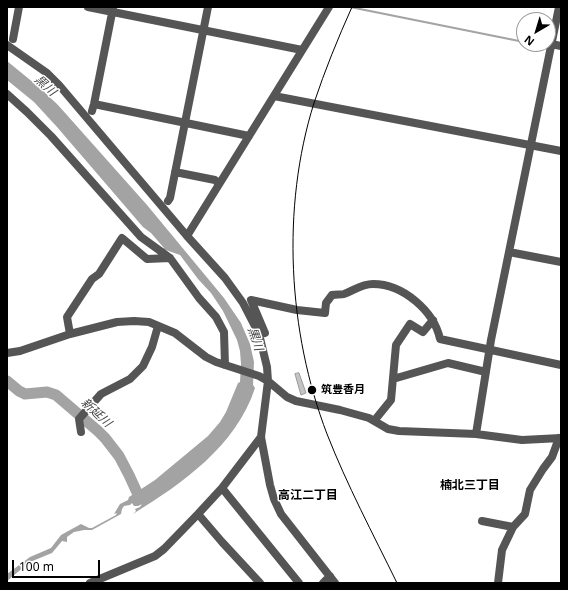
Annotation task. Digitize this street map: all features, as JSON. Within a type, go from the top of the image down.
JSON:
[{"type":"street","points":[[19,7],[10,42],[59,85],[187,236],[225,278],[244,303],[259,334],[267,367],[268,381],[261,437],[270,485],[279,509],[333,580],[323,583]]},
{"type":"street","points":[[88,7],[113,9],[203,30],[302,50]]},
{"type":"street","points":[[168,201],[170,198],[208,7]]},
{"type":"street","points":[[187,236],[329,7]]},
{"type":"street","points":[[556,21],[559,7]]},
{"type":"street","points":[[113,9],[93,108],[184,123],[249,136]]},
{"type":"street","points":[[476,434],[489,351],[532,145],[549,52]]},
{"type":"street","points":[[7,94],[51,136],[141,237],[170,258],[199,298],[216,317],[224,332],[228,367]]},
{"type":"street","points":[[274,96],[561,151]]},
{"type":"street","points":[[175,172],[215,180],[219,184]]},
{"type":"street","points":[[70,334],[67,317],[92,279],[99,274],[122,238],[147,259],[170,258]]},
{"type":"street","points":[[509,252],[561,262]]},
{"type":"street","points":[[259,334],[265,333],[251,300],[297,310],[325,312],[326,303],[332,295],[344,294],[361,286],[373,284],[390,286],[404,293],[418,303],[433,320],[440,339],[489,351],[561,365]]},
{"type":"street","points":[[374,421],[391,400],[396,345],[410,324],[423,332],[433,320]]},
{"type":"street","points":[[7,354],[70,334],[117,322],[149,322],[175,334],[206,357],[228,367],[259,376],[296,402],[340,410],[369,418],[388,429],[400,432],[476,434],[522,440],[560,438],[552,457],[542,469],[530,490],[525,514],[513,527],[502,550],[498,583]]},
{"type":"street","points":[[81,432],[78,419],[101,394],[130,379],[143,366],[152,347],[158,326]]},
{"type":"street","points":[[393,379],[448,363],[486,372]]},
{"type":"street","points":[[90,583],[155,556],[164,549],[222,488],[261,437]]},
{"type":"street","points":[[222,488],[299,583]]},
{"type":"street","points":[[198,514],[260,583]]},
{"type":"street","points":[[482,521],[513,527]]},
{"type":"shaded area","points":[[7,61],[58,105],[147,205],[224,298],[241,323],[250,344],[254,362],[253,385],[255,388],[246,409],[235,428],[206,461],[189,476],[133,514],[136,511],[135,509],[140,507],[142,504],[134,506],[132,503],[124,506],[121,514],[92,530],[74,532],[67,537],[67,542],[62,541],[52,553],[30,562],[7,581],[7,574],[30,557],[51,548],[61,535],[81,524],[92,528],[116,515],[117,513],[114,514],[120,504],[128,500],[129,497],[155,480],[208,436],[226,412],[238,383],[240,382],[241,364],[237,340],[223,311],[211,293],[198,279],[180,255],[163,249],[164,248],[151,233],[143,227],[34,102],[7,80]]},
{"type":"building","points":[[299,373],[306,393],[301,395],[295,374]]},
{"type":"waterway","points":[[350,7],[516,40]]},
{"type":"waterway","name":"新延川","points":[[7,381],[25,394],[47,392],[56,395],[98,431],[119,456],[140,499]]},
{"type":"tram line","points":[[352,7],[318,91],[303,143],[293,227],[297,312],[304,354],[314,395],[327,434],[360,509],[397,583]]},
{"type":"place","name":"筑豊香月","points":[[312,390]]},
{"type":"district","name":"楠北三丁目","points":[[470,486]]},
{"type":"district","name":"高江二丁目","points":[[308,496]]},
{"type":"water label","name":"黒川","points":[[45,86]]},
{"type":"water label","name":"黒川","points":[[255,339]]}]
